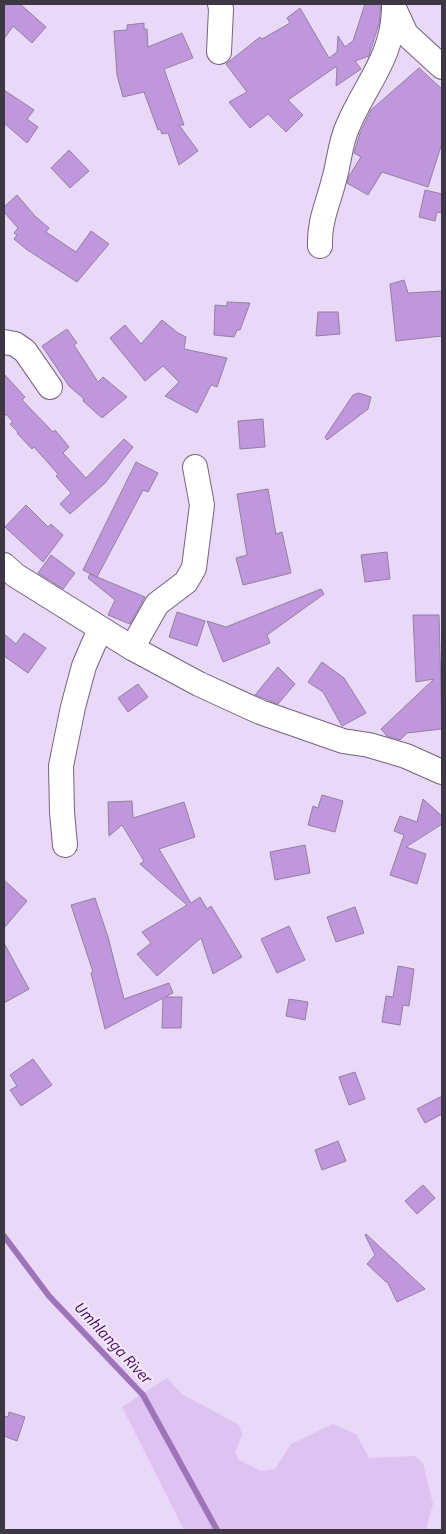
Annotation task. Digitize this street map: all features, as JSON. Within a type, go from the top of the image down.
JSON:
[{"type":"street","points":[[219,52],[222,9],[220,4]]},
{"type":"street","points":[[394,6],[406,34],[442,67]]},
{"type":"street","points":[[320,246],[320,230],[347,129],[388,48],[394,27],[394,6]]},
{"type":"street","points":[[4,342],[15,344],[25,351],[50,387]]},
{"type":"street","points":[[132,648],[158,604],[186,582],[194,568],[202,505],[195,467]]},
{"type":"street","points":[[4,565],[15,575],[100,629],[199,684],[260,712],[343,741],[369,745],[406,756],[442,772]]},
{"type":"street","points":[[65,845],[61,766],[72,706],[84,666],[100,629]]},
{"type":"shaded area","points":[[167,1378],[182,1394],[239,1425],[242,1435],[235,1452],[239,1460],[261,1471],[275,1469],[291,1444],[333,1424],[356,1434],[369,1458],[415,1456],[423,1463],[433,1504],[426,1530],[184,1530],[122,1407]]},
{"type":"building","points":[[4,4],[20,4],[46,27],[32,43],[13,26],[4,39]]},
{"type":"building","points":[[365,4],[381,4],[379,24],[369,56],[355,61],[361,69],[336,86],[337,67],[334,68],[288,100],[303,115],[286,132],[268,114],[250,128],[229,102],[247,92],[226,64],[260,37],[262,39],[290,23],[287,18],[300,8],[329,58],[337,52],[338,36],[345,47],[353,41]]},
{"type":"building","points":[[144,23],[144,29],[147,29],[148,47],[182,33],[193,58],[164,69],[184,125],[179,125],[198,151],[179,165],[168,133],[162,134],[160,129],[158,130],[144,92],[123,97],[117,75],[114,31],[127,30],[127,25]]},
{"type":"building","points":[[419,68],[442,89],[442,143],[428,187],[382,172],[368,195],[347,183],[349,176],[361,157],[354,153],[360,133],[371,110]]},
{"type":"building","points":[[4,90],[34,110],[27,119],[38,127],[27,143],[4,123]]},
{"type":"building","points":[[69,150],[89,171],[70,188],[51,168]]},
{"type":"building","points":[[425,190],[442,194],[442,213],[437,212],[435,221],[419,217]]},
{"type":"building","points":[[17,195],[35,216],[49,228],[46,232],[76,252],[91,231],[109,244],[77,282],[14,239],[17,235],[14,233],[18,228],[4,212],[4,207]]},
{"type":"building","points":[[404,280],[408,293],[442,291],[442,336],[396,341],[390,284]]},
{"type":"building","points":[[227,302],[250,303],[240,330],[237,330],[234,337],[214,335],[215,305],[227,306]]},
{"type":"building","points":[[318,312],[338,312],[340,334],[316,336]]},
{"type":"building","points":[[162,320],[186,337],[184,349],[227,358],[217,387],[211,385],[197,413],[165,396],[179,382],[163,366],[145,381],[110,338],[125,325],[141,344]]},
{"type":"building","points":[[67,329],[77,343],[74,345],[98,382],[103,377],[127,397],[102,418],[69,386],[42,346]]},
{"type":"building","points":[[4,374],[25,397],[22,400],[53,432],[55,430],[69,447],[63,453],[86,478],[124,439],[133,447],[105,483],[70,514],[60,504],[71,493],[56,476],[58,474],[34,447],[32,449],[17,433],[10,424],[13,422],[6,414],[4,417]]},
{"type":"building","points":[[359,393],[371,397],[368,409],[327,440],[325,437],[353,395]]},
{"type":"building","points":[[263,419],[265,447],[240,449],[238,421]]},
{"type":"building","points":[[136,462],[158,473],[148,492],[143,490],[97,577],[83,570]]},
{"type":"building","points":[[268,489],[276,534],[282,532],[291,573],[243,585],[236,558],[247,555],[237,494]]},
{"type":"building","points":[[26,505],[48,527],[51,524],[63,535],[43,562],[5,527]]},
{"type":"building","points":[[387,552],[390,579],[365,582],[361,555]]},
{"type":"building","points":[[51,555],[75,573],[63,589],[38,573]]},
{"type":"building","points":[[90,574],[145,597],[130,624],[108,615],[115,600],[88,578]]},
{"type":"building","points":[[321,589],[324,594],[267,635],[270,643],[223,662],[207,621],[226,627]]},
{"type":"building","points":[[177,612],[205,621],[197,646],[169,637]]},
{"type":"building","points":[[413,615],[439,615],[442,729],[407,733],[400,740],[387,736],[381,729],[434,679],[416,682]]},
{"type":"building","points":[[24,633],[46,648],[28,673],[4,656],[4,634],[16,644]]},
{"type":"building","points":[[322,662],[344,678],[366,713],[342,726],[323,692],[308,682]]},
{"type":"building","points":[[278,667],[295,684],[278,704],[255,695]]},
{"type":"building","points":[[138,684],[148,697],[128,712],[118,698]]},
{"type":"building","points":[[322,795],[343,801],[335,832],[308,825],[313,806],[318,808]]},
{"type":"building","points":[[423,799],[442,816],[442,824],[406,847],[426,854],[417,884],[390,875],[404,835],[394,831],[400,816],[417,822]]},
{"type":"building","points":[[132,801],[133,818],[184,802],[195,837],[159,849],[191,903],[200,897],[207,909],[211,906],[242,957],[213,974],[201,938],[157,976],[137,954],[151,943],[142,932],[187,905],[140,864],[144,861],[122,825],[109,836],[108,802]]},
{"type":"building","points":[[305,845],[310,873],[275,880],[270,852]]},
{"type":"building","points":[[4,880],[27,901],[4,928]]},
{"type":"building","points":[[95,898],[108,937],[124,999],[169,983],[173,993],[165,997],[182,997],[181,1028],[162,1028],[163,998],[105,1029],[91,973],[93,972],[71,905]]},
{"type":"building","points":[[355,907],[364,933],[336,942],[327,917]]},
{"type":"building","points":[[289,926],[305,960],[277,973],[261,939]]},
{"type":"building","points":[[4,943],[29,989],[4,1003]]},
{"type":"building","points":[[398,966],[414,969],[409,1006],[403,1005],[400,1025],[382,1022],[386,996],[393,997]]},
{"type":"building","points":[[289,999],[308,1002],[305,1020],[286,1016]]},
{"type":"building","points":[[33,1059],[52,1085],[21,1106],[10,1090],[17,1086],[10,1075]]},
{"type":"building","points":[[355,1072],[365,1099],[349,1105],[339,1077]]},
{"type":"building","points":[[442,1096],[442,1114],[425,1123],[417,1109]]},
{"type":"building","points":[[338,1141],[346,1161],[322,1170],[315,1150]]},
{"type":"building","points":[[423,1185],[435,1198],[417,1214],[405,1201]]},
{"type":"building","points":[[366,1234],[425,1289],[397,1302],[387,1281],[367,1264],[375,1255]]},
{"type":"building","points":[[9,1412],[25,1417],[17,1441],[4,1436],[4,1416],[8,1417]]},
{"type":"waterway","name":"Umhlanga River","points":[[4,1236],[49,1296],[143,1395],[217,1530]]}]
